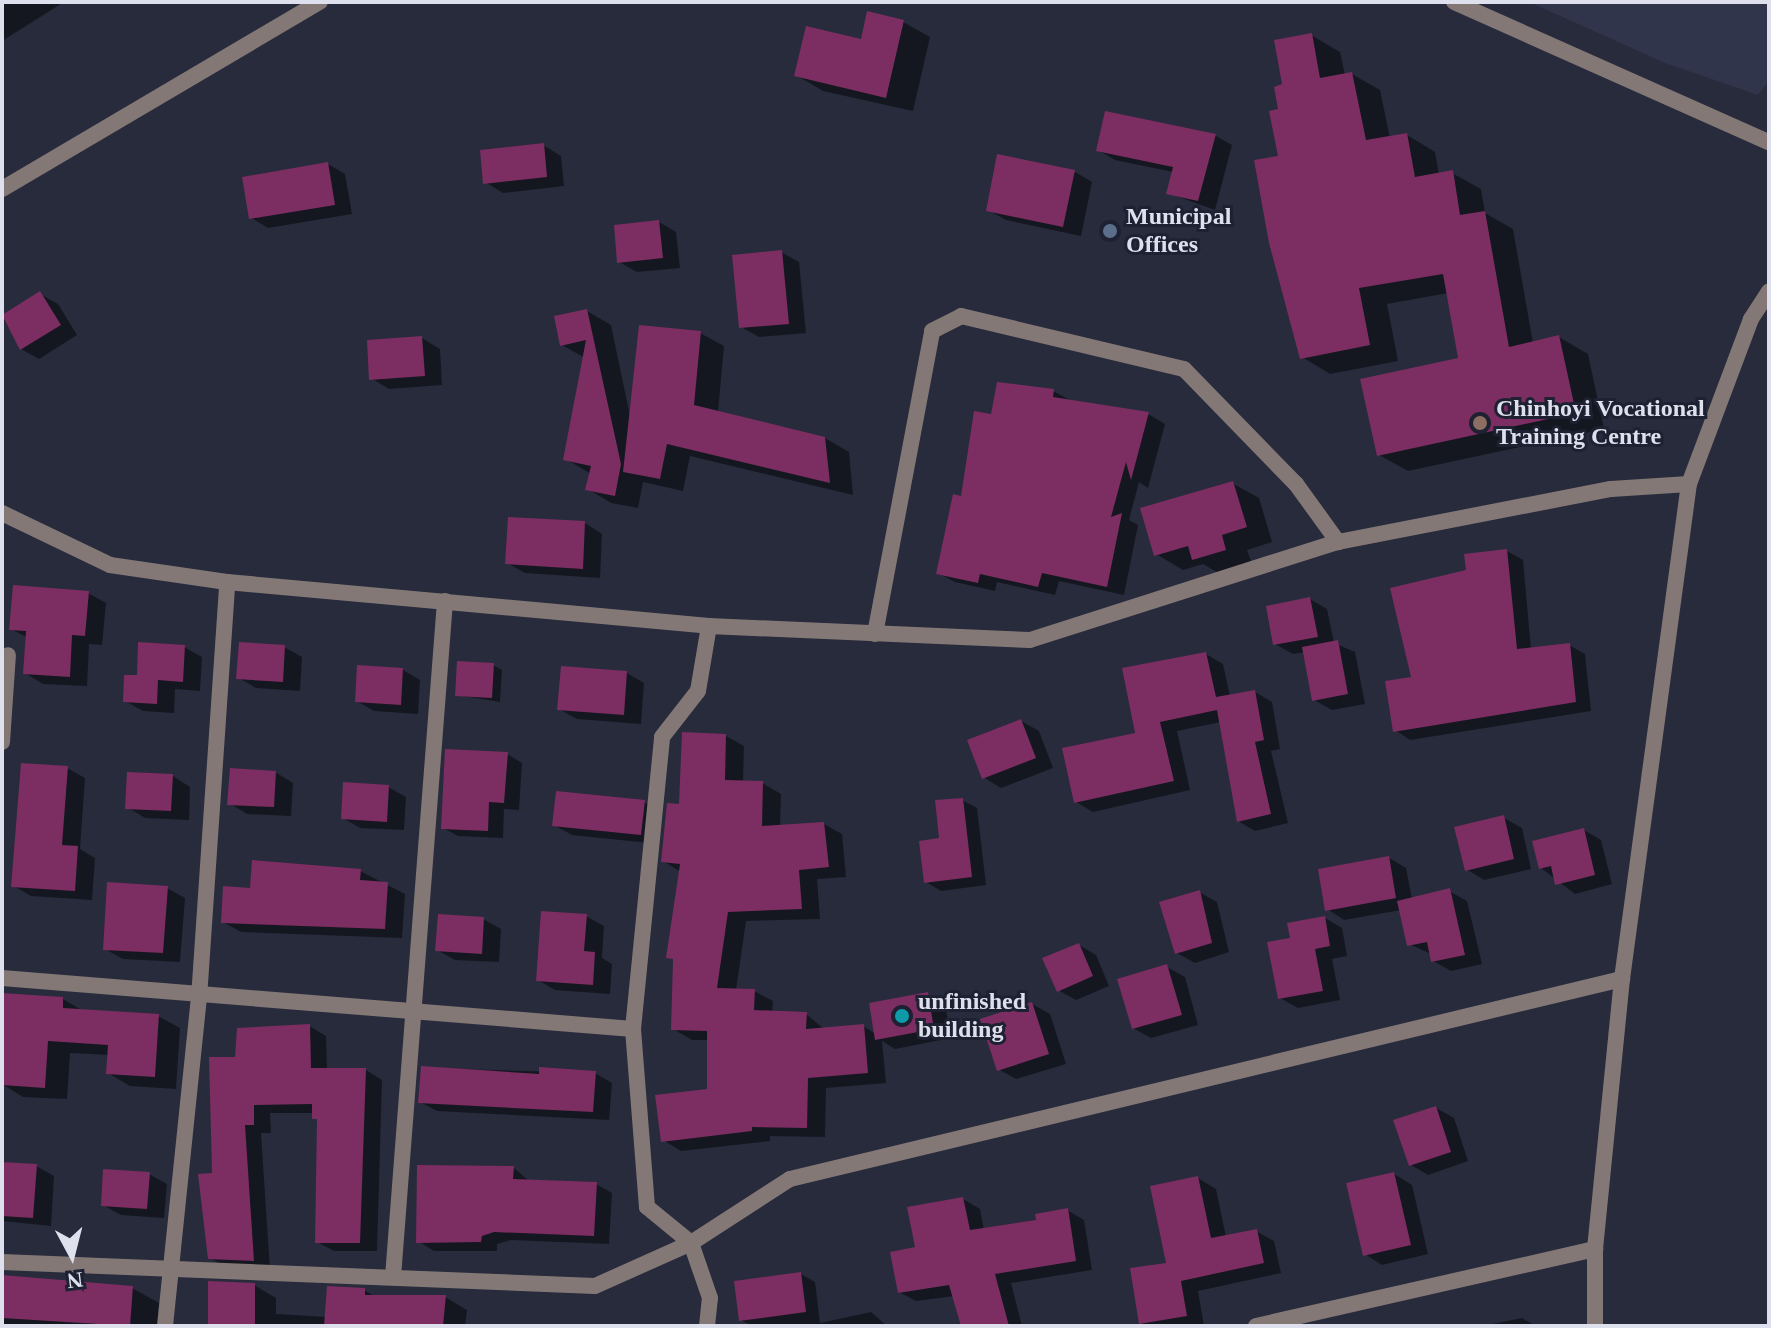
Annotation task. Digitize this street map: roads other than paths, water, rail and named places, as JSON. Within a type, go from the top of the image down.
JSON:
[{"type":"street","points":[[2,189],[320,2]]},
{"type":"street","points":[[1454,2],[1769,142]]},
{"type":"street","points":[[1595,1326],[1595,1249],[1622,979],[1689,484],[1751,319],[1769,291]]},
{"type":"street","points":[[875,634],[932,331],[961,316],[1184,369],[1296,484],[1338,542]]},
{"type":"street","points":[[2,513],[110,565],[227,582],[709,626],[1030,640],[1338,542],[1611,489],[1689,484]]},
{"type":"street","points":[[165,1326],[199,998],[227,582]]},
{"type":"street","points":[[393,1277],[445,601]]},
{"type":"street","points":[[707,1326],[710,1298],[691,1243],[647,1207],[633,1029],[662,737],[698,691],[709,626]]},
{"type":"street","points":[[2,742],[8,655]]},
{"type":"street","points":[[2,978],[199,998],[633,1029]]},
{"type":"street","points":[[2,1262],[595,1286],[691,1243],[790,1179],[1622,979]]},
{"type":"street","points":[[1256,1326],[1595,1249]]},
{"type":"place","name":"Municipal Offices","points":[[1110,231]]},
{"type":"place","name":"Chinhoyi Vocational Training Centre","points":[[1480,423]]},
{"type":"place","name":"unfinished building","points":[[902,1016]]}]
